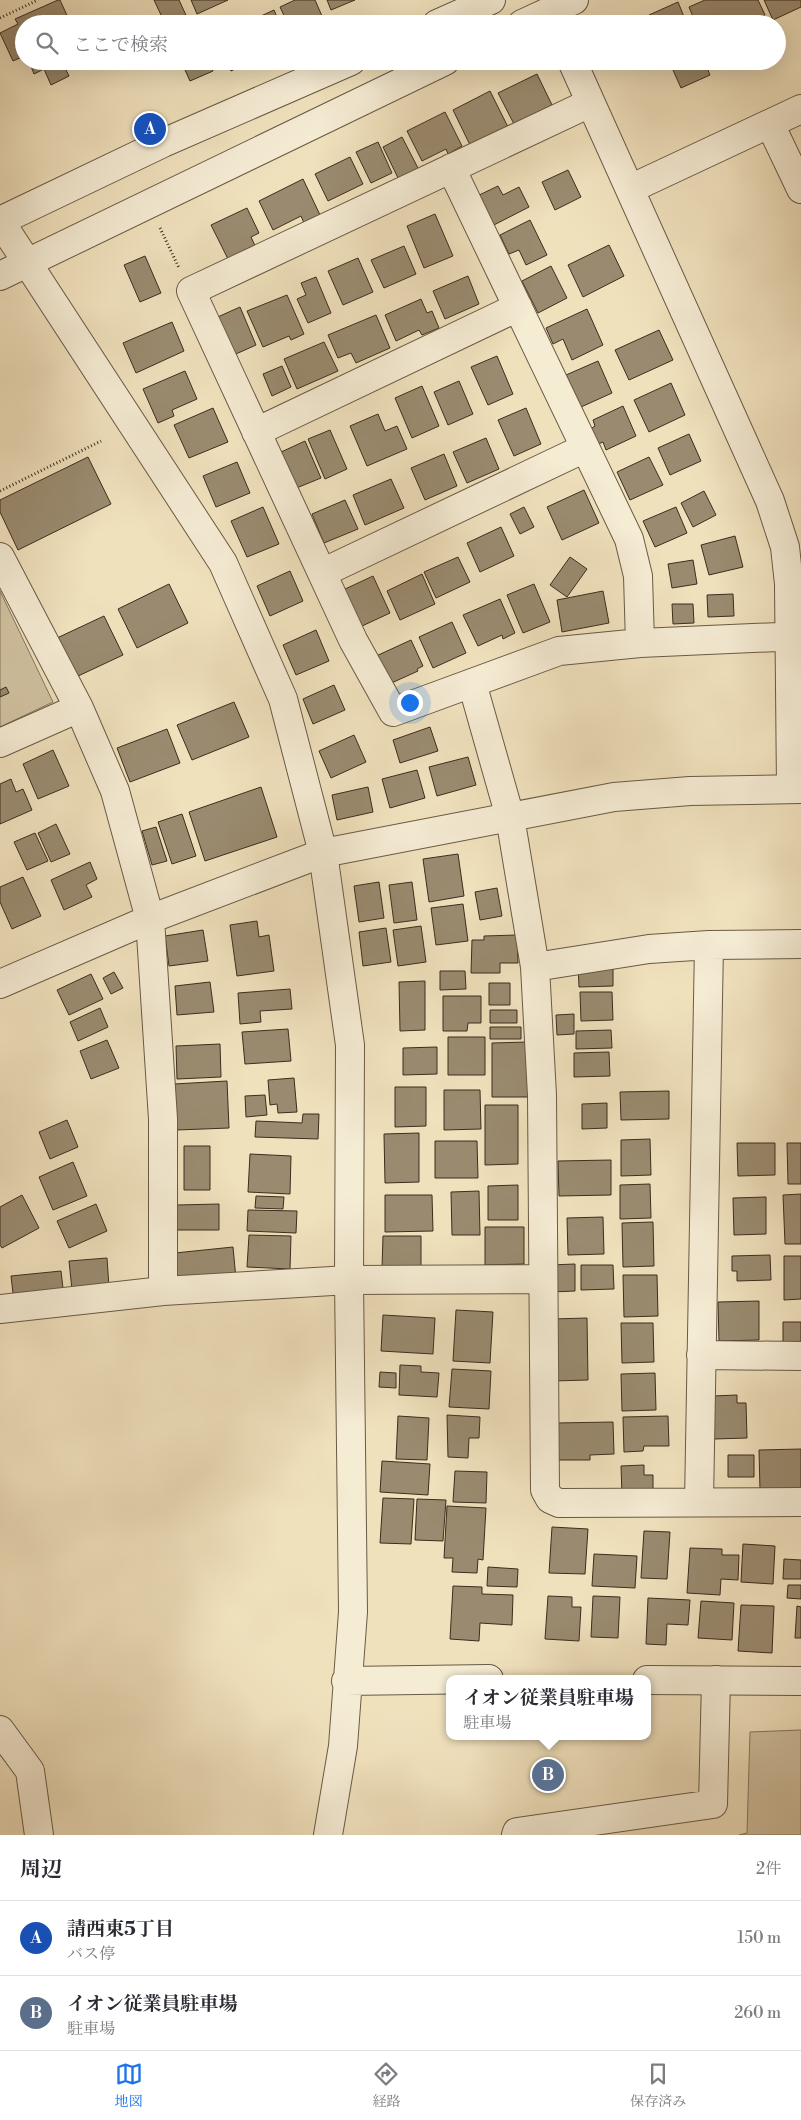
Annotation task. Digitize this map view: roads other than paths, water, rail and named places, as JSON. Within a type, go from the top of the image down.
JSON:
[{"type":"street","points":[[457,15],[491,0]]},
{"type":"street","points":[[328,1835],[342,1746],[353,1612],[349,1280],[350,1045],[323,853],[283,699],[224,563],[0,221],[163,143],[330,70]]},
{"type":"street","points":[[0,276],[427,70]]},
{"type":"street","points":[[0,984],[150,919],[323,853],[614,797],[690,791],[796,789],[795,636],[785,547],[770,501],[576,70]]},
{"type":"street","points":[[590,103],[191,291],[353,640],[393,712],[559,651],[640,643],[795,636]]},
{"type":"street","points":[[630,189],[801,109]]},
{"type":"street","points":[[770,124],[801,189]]},
{"type":"street","points":[[451,168],[629,539],[638,576],[640,643]]},
{"type":"street","points":[[256,432],[518,307]]},
{"type":"street","points":[[322,573],[585,448]]},
{"type":"street","points":[[0,557],[79,708],[114,791],[150,919],[163,1119],[162,1292]]},
{"type":"street","points":[[472,683],[510,817],[535,967],[542,1094],[544,1490],[550,1499],[559,1503],[801,1502]]},
{"type":"street","points":[[0,743],[79,708]]},
{"type":"street","points":[[535,967],[650,949],[709,945],[801,944]]},
{"type":"street","points":[[699,1502],[709,945]]},
{"type":"street","points":[[1,1307],[162,1292],[349,1280],[543,1279]]},
{"type":"street","points":[[701,1355],[801,1356]]},
{"type":"street","points":[[346,1681],[446,1678]]},
{"type":"street","points":[[651,1680],[801,1681]]},
{"type":"street","points":[[516,1835],[517,1832],[713,1804],[716,1680]]},
{"type":"street","points":[[0,1730],[30,1771],[39,1835]]},
{"type":"place","name":"請西東5丁目","points":[[150,129]]},
{"type":"place","name":"イオン従業員駐車場","points":[[548,1775]]}]
